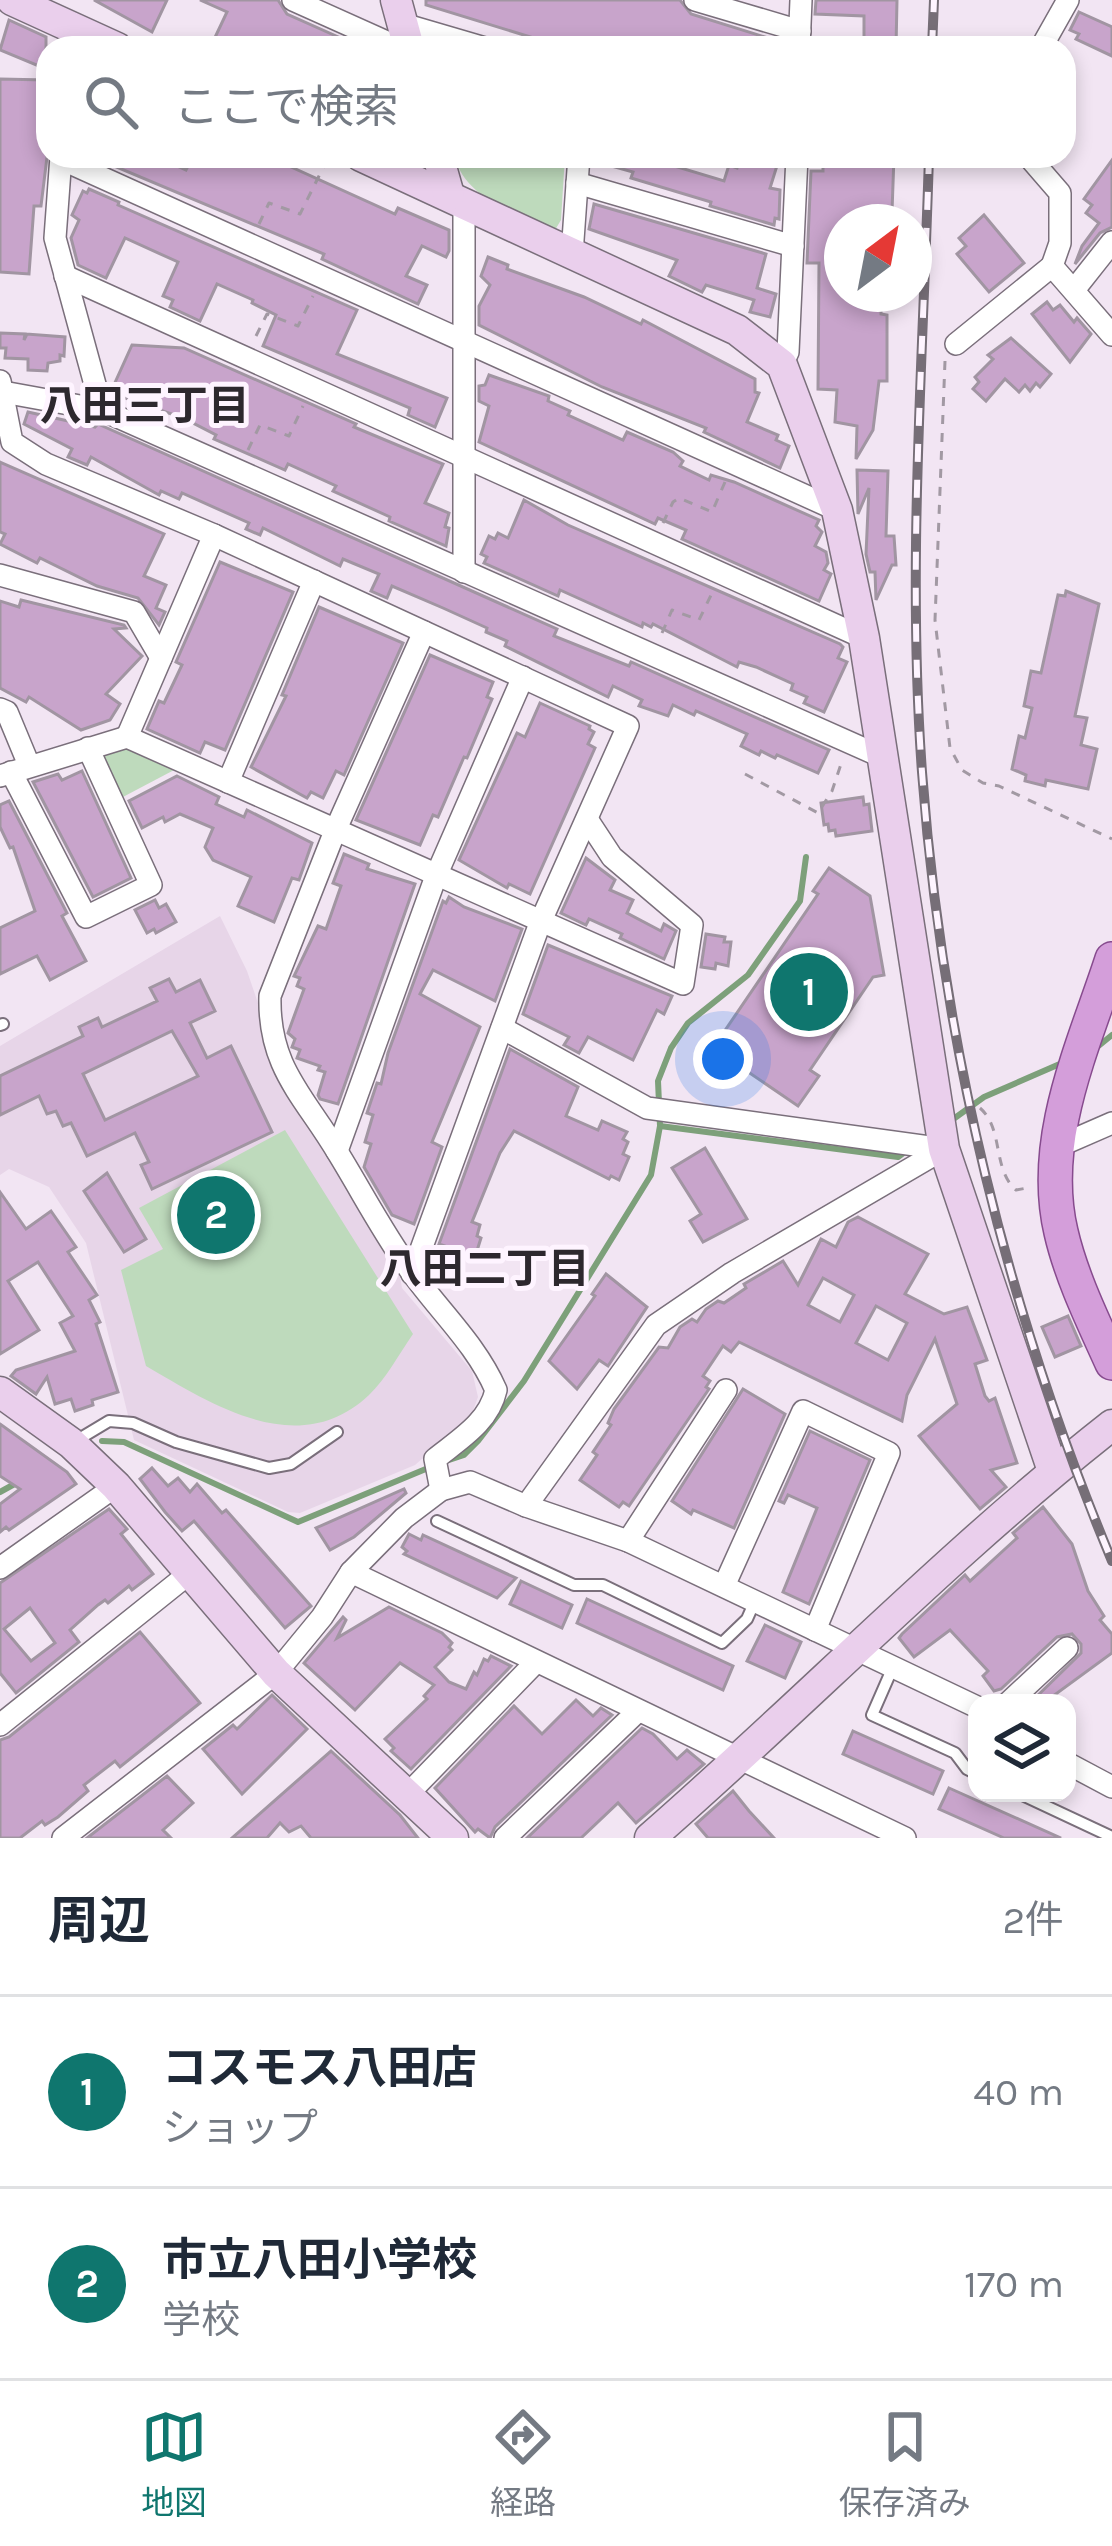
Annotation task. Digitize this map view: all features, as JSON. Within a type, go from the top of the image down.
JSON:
[{"type":"main road","points":[[1112,958],[1065,1102],[1057,1162],[1061,1233],[1112,1363]]},
{"type":"street","points":[[12,0],[67,36]]},
{"type":"street","points":[[293,0],[402,30]]},
{"type":"street","points":[[695,0],[791,36]]},
{"type":"street","points":[[799,36],[801,0]]},
{"type":"street","points":[[1048,36],[1068,0]]},
{"type":"street","points":[[60,168],[55,238],[102,410]]},
{"type":"street","points":[[82,168],[837,510]]},
{"type":"street","points":[[388,168],[737,330],[782,365],[837,510],[864,638],[944,1148],[1053,1471]]},
{"type":"street","points":[[443,168],[456,198],[464,341],[464,572]]},
{"type":"street","points":[[572,254],[578,168]]},
{"type":"street","points":[[782,365],[788,352],[797,168]]},
{"type":"street","points":[[956,344],[1052,266],[1060,243],[1060,194],[1038,168]]},
{"type":"street","points":[[577,183],[794,246]]},
{"type":"street","points":[[1074,290],[1112,242]]},
{"type":"street","points":[[1052,266],[1112,335]]},
{"type":"street","points":[[65,276],[864,638]]},
{"type":"street","points":[[412,1274],[540,923],[628,726],[214,535],[46,464],[5,435],[2,387],[102,410],[880,756]]},
{"type":"street","points":[[127,737],[214,535]]},
{"type":"street","points":[[0,574],[134,612],[161,658]]},
{"type":"street","points":[[228,782],[314,581]]},
{"type":"street","points":[[63,1838],[276,1673],[351,1572],[492,1406],[496,1390],[458,1327],[412,1274],[337,1151],[292,1089],[269,1021],[270,996],[335,831],[424,632]]},
{"type":"street","points":[[337,1151],[436,876],[523,677]]},
{"type":"street","points":[[0,709],[7,712],[13,771],[86,917],[151,885],[88,748]]},
{"type":"street","points":[[13,771],[127,737],[683,984],[692,925],[612,857],[587,819]]},
{"type":"street","points":[[502,1028],[647,1108],[944,1148]]},
{"type":"street","points":[[1057,1162],[1112,1123]]},
{"type":"street","points":[[526,1506],[656,1325],[732,1273],[944,1148]]},
{"type":"street","points":[[628,1541],[727,1390]]},
{"type":"street","points":[[0,1391],[71,1443],[116,1486],[276,1673],[453,1838]]},
{"type":"street","points":[[724,1586],[803,1411],[889,1453],[815,1630]]},
{"type":"street","points":[[650,1838],[738,1761],[853,1648],[1053,1471],[1112,1425]]},
{"type":"street","points":[[438,1475],[470,1482],[628,1541],[968,1703]]},
{"type":"street","points":[[0,1568],[116,1486]]},
{"type":"street","points":[[1,1721],[190,1572]]},
{"type":"street","points":[[351,1572],[905,1838]]},
{"type":"street","points":[[1018,1694],[1067,1648]]},
{"type":"street","points":[[407,1796],[536,1662]]},
{"type":"street","points":[[505,1838],[638,1712]]},
{"type":"street","points":[[1076,1768],[1112,1787]]},
{"type":"lane","points":[[71,1443],[110,1421],[133,1423],[176,1442],[269,1468],[291,1464],[338,1432]]},
{"type":"lane","points":[[437,1521],[574,1586],[604,1585],[722,1643],[747,1619],[755,1601]]},
{"type":"lane","points":[[893,1667],[872,1715],[955,1754],[968,1770]]},
{"type":"lane","points":[[1037,1802],[1112,1837]]},
{"type":"path","points":[[248,245],[269,203],[299,214],[324,168]]},
{"type":"path","points":[[245,358],[267,314],[298,326],[321,278]]},
{"type":"path","points":[[956,344],[945,362],[934,620],[950,748],[962,770],[982,783],[999,786],[1112,838]]},
{"type":"path","points":[[238,471],[260,425],[289,436],[312,388]]},
{"type":"path","points":[[654,543],[673,502],[680,498],[712,512],[733,464]]},
{"type":"path","points":[[653,656],[672,610],[699,620],[722,573]]},
{"type":"path","points":[[745,774],[818,813],[832,791],[848,742]]},
{"type":"path","points":[[980,1108],[990,1116],[1004,1180],[1016,1190],[1057,1162]]},
{"type":"shaded area","points":[[220,916],[247,971],[290,1097],[398,1265],[402,1288],[472,1371],[478,1397],[471,1416],[415,1465],[300,1513],[288,1512],[134,1440],[86,1243],[49,1187],[9,1169],[0,1175],[0,1046]]},
{"type":"green space","points":[[564,168],[561,220],[555,230],[509,211],[481,194],[460,171]]},
{"type":"green space","points":[[122,744],[176,769],[121,798],[100,760],[103,752]]},
{"type":"green space","points":[[285,1130],[413,1334],[369,1395],[342,1414],[314,1424],[256,1420],[146,1366],[121,1270],[163,1249],[139,1208]]},
{"type":"building","points":[[94,0],[167,0],[152,32]]},
{"type":"building","points":[[200,0],[278,0],[287,14],[336,36],[216,36],[227,12]]},
{"type":"building","points":[[426,0],[680,0],[691,14],[762,36],[527,36],[426,5]]},
{"type":"building","points":[[816,0],[897,0],[896,36],[864,36],[864,16],[815,14]]},
{"type":"building","points":[[1079,12],[1112,27],[1112,56],[1076,39],[1079,34],[1070,30]]},
{"type":"building","points":[[9,20],[44,36],[36,36],[36,65],[0,50]]},
{"type":"building","points":[[0,79],[36,80],[36,168],[46,168],[41,206],[34,206],[29,274],[0,272]]},
{"type":"building","points":[[1112,160],[1112,227],[1100,233],[1075,264],[1099,223],[1086,213],[1092,205],[1084,199]]},
{"type":"building","points":[[119,168],[293,168],[395,214],[398,208],[449,230],[446,257],[422,246],[406,276],[427,285],[418,304],[322,259],[324,254]]},
{"type":"building","points":[[619,168],[681,168],[724,181],[728,168],[776,168],[770,188],[780,190],[779,219],[775,218],[774,225],[710,206],[711,202],[631,178],[633,172]]},
{"type":"building","points":[[894,168],[892,204],[824,204],[824,312],[887,315],[887,381],[879,381],[873,430],[856,459],[857,426],[835,422],[837,390],[818,389],[819,263],[807,263],[811,171]]},
{"type":"building","points":[[89,189],[357,310],[337,354],[447,398],[435,427],[408,415],[410,408],[263,346],[276,315],[253,300],[217,284],[200,321],[170,307],[173,300],[163,296],[178,262],[125,238],[106,278],[78,265],[71,238],[79,220],[72,215],[83,191]]},
{"type":"building","points":[[594,204],[766,254],[757,288],[776,294],[770,317],[750,312],[754,300],[706,285],[702,292],[669,276],[677,260],[589,229]]},
{"type":"building","points":[[984,215],[1024,263],[989,292],[957,254],[966,246],[959,238]]},
{"type":"building","points":[[488,257],[641,324],[643,320],[755,379],[759,393],[747,422],[778,435],[776,440],[789,446],[780,468],[704,432],[706,428],[602,387],[479,325],[479,306],[490,285],[481,276]]},
{"type":"building","points":[[1047,302],[1053,310],[1060,305],[1091,334],[1070,362],[1032,314]]},
{"type":"building","points":[[0,333],[25,334],[24,340],[27,334],[65,337],[64,356],[48,363],[47,371],[28,370],[28,359],[5,358]]},
{"type":"building","points":[[1011,338],[1051,374],[1030,391],[1025,385],[1019,392],[1005,379],[986,401],[973,389],[979,382],[975,377],[993,359],[988,355]]},
{"type":"building","points":[[132,345],[184,348],[443,464],[425,503],[449,513],[446,546],[333,491],[336,486],[288,464],[285,470],[214,439],[216,435],[183,418],[125,398],[127,394],[113,387]]},
{"type":"building","points":[[489,375],[549,396],[548,401],[570,411],[568,415],[623,440],[627,432],[673,452],[683,461],[680,466],[709,480],[711,475],[734,482],[819,520],[816,526],[822,532],[815,546],[826,552],[824,570],[831,574],[819,601],[682,539],[686,530],[658,518],[655,524],[479,442],[489,406],[479,401],[479,386],[485,385]]},
{"type":"building","points":[[28,412],[98,424],[557,629],[554,636],[629,666],[631,662],[829,750],[818,773],[741,746],[747,734],[696,711],[694,715],[673,705],[668,716],[639,706],[642,700],[613,686],[608,697],[505,646],[507,641],[486,632],[487,628],[443,608],[392,586],[387,598],[371,591],[379,574],[343,559],[340,566],[263,528],[260,535],[246,529],[249,523],[182,493],[179,499],[161,491],[159,495],[91,457],[87,465],[68,457],[72,449],[24,424]]},
{"type":"building","points":[[0,462],[164,534],[144,576],[166,585],[156,608],[165,612],[159,625],[138,598],[97,586],[40,558],[37,563],[0,544],[5,534],[0,532]]},
{"type":"building","points":[[857,470],[888,471],[886,536],[894,536],[896,565],[876,600],[875,572],[870,572],[866,554],[869,488],[858,514]]},
{"type":"building","points":[[524,500],[568,525],[840,644],[838,658],[847,662],[824,712],[804,703],[807,697],[791,690],[793,684],[756,667],[739,662],[737,667],[653,624],[642,627],[484,563],[487,557],[481,554],[489,536],[495,539],[498,533],[508,538]]},
{"type":"building","points":[[220,562],[293,592],[225,750],[205,742],[200,753],[147,729],[182,665],[176,662]]},
{"type":"building","points":[[1066,591],[1099,604],[1075,716],[1087,718],[1081,745],[1097,749],[1088,789],[1046,780],[1045,786],[1025,781],[1026,775],[1012,769],[1019,736],[1025,738],[1032,708],[1024,706],[1031,671],[1041,673],[1058,595],[1065,596]]},
{"type":"building","points":[[21,600],[124,625],[126,628],[114,629],[142,656],[106,694],[120,704],[110,720],[81,730],[29,697],[26,702],[0,688],[0,601],[19,607]]},
{"type":"building","points":[[319,607],[403,643],[344,775],[336,771],[323,798],[311,792],[307,798],[251,767],[286,696],[282,695]]},
{"type":"building","points":[[430,655],[493,682],[487,697],[492,699],[467,758],[420,845],[356,820]]},
{"type":"building","points":[[540,703],[590,726],[594,732],[588,744],[595,748],[530,894],[509,884],[507,888],[459,860],[517,733],[525,737]]},
{"type":"building","points":[[82,771],[131,878],[93,897],[33,782],[58,774],[62,780]]},
{"type":"building","points":[[177,776],[219,797],[216,804],[244,817],[247,810],[312,843],[299,880],[292,878],[274,922],[238,906],[251,877],[213,860],[205,847],[213,828],[180,814],[142,828],[129,801]]},
{"type":"building","points":[[863,797],[864,805],[869,804],[872,831],[836,836],[835,830],[829,831],[821,803]]},
{"type":"building","points":[[9,801],[67,913],[62,916],[86,961],[50,980],[37,956],[0,974],[0,928],[35,911],[13,847],[0,827],[0,805]]},
{"type":"building","points":[[344,854],[369,864],[367,869],[415,884],[338,1104],[320,1099],[325,1072],[297,1058],[300,1050],[292,1047],[295,1039],[288,1033],[304,989],[297,986],[300,978],[294,976],[318,926],[326,929],[341,886],[333,883]]},
{"type":"building","points":[[586,858],[615,880],[610,890],[633,900],[627,913],[661,931],[664,924],[676,931],[664,959],[589,919],[586,925],[561,913]]},
{"type":"building","points":[[829,868],[870,896],[884,975],[873,977],[810,1070],[819,1076],[798,1106],[713,1048],[818,894],[813,891]]},
{"type":"building","points":[[449,897],[522,929],[495,1001],[433,970],[420,994],[480,1027],[432,1142],[442,1147],[414,1224],[392,1215],[364,1167],[373,1115],[367,1113],[443,901]]},
{"type":"building","points":[[155,900],[159,908],[166,904],[176,922],[147,933],[135,910]]},
{"type":"building","points":[[706,934],[731,942],[728,966],[701,967]]},
{"type":"building","points":[[548,945],[672,996],[664,1014],[657,1010],[633,1060],[588,1037],[579,1053],[564,1045],[569,1037],[523,1014]]},
{"type":"building","points":[[169,979],[176,992],[200,980],[215,1011],[190,1023],[207,1058],[231,1046],[272,1132],[152,1189],[141,1165],[149,1162],[135,1133],[87,1156],[71,1123],[63,1126],[56,1111],[47,1114],[39,1096],[0,1115],[0,1076],[83,1036],[79,1027],[98,1018],[102,1027],[157,1001],[150,988]],"holes":[[[172,1031],[198,1076],[105,1120],[83,1074]]]},
{"type":"building","points":[[510,1049],[578,1087],[566,1116],[598,1130],[602,1121],[627,1132],[623,1154],[629,1157],[619,1180],[609,1179],[514,1131],[472,1222],[480,1225],[475,1257],[439,1244]]},
{"type":"building","points":[[705,1148],[747,1219],[703,1242],[690,1221],[701,1214],[672,1168]]},
{"type":"building","points":[[107,1173],[146,1239],[124,1252],[84,1191]]},
{"type":"building","points":[[0,1192],[26,1229],[51,1211],[76,1247],[68,1252],[97,1295],[89,1300],[100,1322],[96,1324],[118,1392],[92,1400],[93,1405],[75,1411],[71,1399],[55,1404],[47,1377],[36,1394],[11,1376],[16,1370],[75,1351],[60,1323],[73,1316],[38,1262],[8,1281],[39,1330],[0,1354]]},
{"type":"building","points":[[858,1217],[928,1254],[905,1294],[944,1314],[967,1307],[987,1360],[975,1364],[985,1396],[989,1401],[995,1398],[1017,1463],[991,1470],[1006,1487],[980,1509],[919,1436],[957,1404],[935,1339],[907,1395],[902,1421],[739,1342],[731,1352],[723,1346],[703,1376],[710,1381],[709,1389],[629,1506],[623,1502],[619,1507],[580,1480],[597,1455],[593,1452],[611,1425],[614,1409],[659,1347],[668,1348],[680,1327],[692,1319],[697,1322],[706,1309],[718,1301],[724,1303],[746,1288],[744,1284],[783,1261],[798,1285],[821,1239],[836,1247],[848,1222]],"holes":[[[823,1278],[854,1295],[840,1322],[808,1305]],[[876,1306],[907,1323],[888,1360],[856,1343]]]},
{"type":"building","points":[[606,1274],[647,1307],[608,1366],[599,1360],[577,1389],[549,1361]]},
{"type":"building","points":[[1068,1316],[1081,1346],[1055,1357],[1042,1327]]},
{"type":"building","points":[[743,1389],[785,1414],[734,1528],[693,1510],[691,1514],[672,1501]]},
{"type":"building","points":[[0,1424],[67,1472],[76,1484],[0,1532],[0,1504],[20,1489],[0,1476]]},
{"type":"building","points":[[810,1431],[870,1460],[809,1604],[783,1592],[817,1508],[788,1495],[784,1503],[779,1501]]},
{"type":"building","points":[[152,1468],[168,1486],[178,1478],[190,1492],[197,1484],[311,1606],[285,1628],[194,1521],[182,1531],[165,1512],[140,1479]]},
{"type":"building","points":[[404,1489],[406,1493],[354,1537],[330,1550],[316,1528]]},
{"type":"building","points":[[1043,1507],[1072,1544],[1088,1591],[1104,1616],[1100,1620],[1112,1634],[1112,1653],[1056,1694],[1039,1694],[1081,1653],[1081,1644],[1072,1634],[1057,1637],[994,1691],[983,1676],[988,1671],[950,1630],[914,1657],[899,1638],[965,1575],[970,1581],[1017,1538],[1013,1533]]},
{"type":"building","points":[[109,1509],[127,1529],[121,1534],[153,1574],[132,1590],[129,1586],[98,1605],[70,1630],[79,1642],[16,1693],[0,1673],[0,1583]],"holes":[[[30,1608],[55,1643],[31,1661],[4,1629]]]},
{"type":"building","points":[[409,1534],[421,1540],[423,1535],[516,1578],[497,1598],[404,1554],[407,1551],[402,1547]]},
{"type":"building","points":[[521,1581],[572,1605],[562,1628],[510,1604]]},
{"type":"building","points":[[587,1599],[733,1666],[723,1690],[577,1623]]},
{"type":"building","points":[[389,1607],[442,1633],[452,1643],[452,1650],[435,1667],[449,1682],[466,1689],[474,1672],[477,1675],[484,1659],[491,1656],[511,1666],[411,1769],[385,1739],[427,1699],[424,1696],[434,1685],[400,1663],[355,1710],[304,1663],[343,1617],[346,1620],[337,1638]]},
{"type":"building","points":[[765,1625],[801,1642],[785,1678],[747,1661]]},
{"type":"building","points":[[140,1632],[200,1703],[120,1767],[115,1761],[84,1785],[88,1791],[58,1817],[45,1825],[42,1821],[20,1838],[0,1838],[0,1740]]},
{"type":"building","points":[[272,1695],[307,1729],[242,1794],[203,1749],[233,1725],[237,1729]]},
{"type":"building","points":[[576,1700],[593,1716],[601,1708],[612,1715],[495,1827],[490,1838],[478,1829],[475,1832],[435,1788],[514,1706],[542,1734]]},
{"type":"building","points":[[642,1728],[677,1759],[687,1750],[704,1764],[636,1823],[618,1803],[581,1838],[527,1838]]},
{"type":"building","points":[[853,1731],[943,1771],[933,1794],[843,1754]]},
{"type":"building","points":[[331,1751],[418,1838],[311,1838],[301,1826],[289,1832],[280,1823],[267,1838],[232,1838]]},
{"type":"building","points":[[167,1776],[193,1803],[163,1830],[171,1838],[87,1838]]},
{"type":"building","points":[[949,1788],[968,1796],[968,1802],[980,1802],[1061,1838],[1004,1838],[939,1809]]},
{"type":"building","points":[[733,1791],[774,1838],[708,1838],[696,1824]]},
{"type":"waterway","points":[[446,1461],[464,1455],[478,1441],[524,1381],[651,1175],[660,1126],[658,1081],[671,1048],[688,1023],[748,975],[800,901],[806,857]]},
{"type":"waterway","points":[[1096,1048],[1112,1035]]},
{"type":"waterway","points":[[952,1120],[984,1097],[1062,1063]]},
{"type":"waterway","points":[[660,1126],[898,1157],[906,1151]]},
{"type":"waterway","points":[[102,1441],[124,1442],[298,1522],[433,1466]]},
{"type":"waterway","points":[[0,1492],[20,1481]]},
{"type":"railway","points":[[932,36],[934,0]]},
{"type":"railway","points":[[929,168],[916,618],[922,772],[945,974],[985,1174],[1011,1273],[1041,1370],[1112,1561]]},
{"type":"place","name":"コスモス八田店","points":[[809,992]]},
{"type":"place","name":"市立八田小学校","points":[[216,1215]]},
{"type":"district","name":"八田三丁目","points":[[145,406]]},
{"type":"district","name":"八田二丁目","points":[[485,1269]]}]
